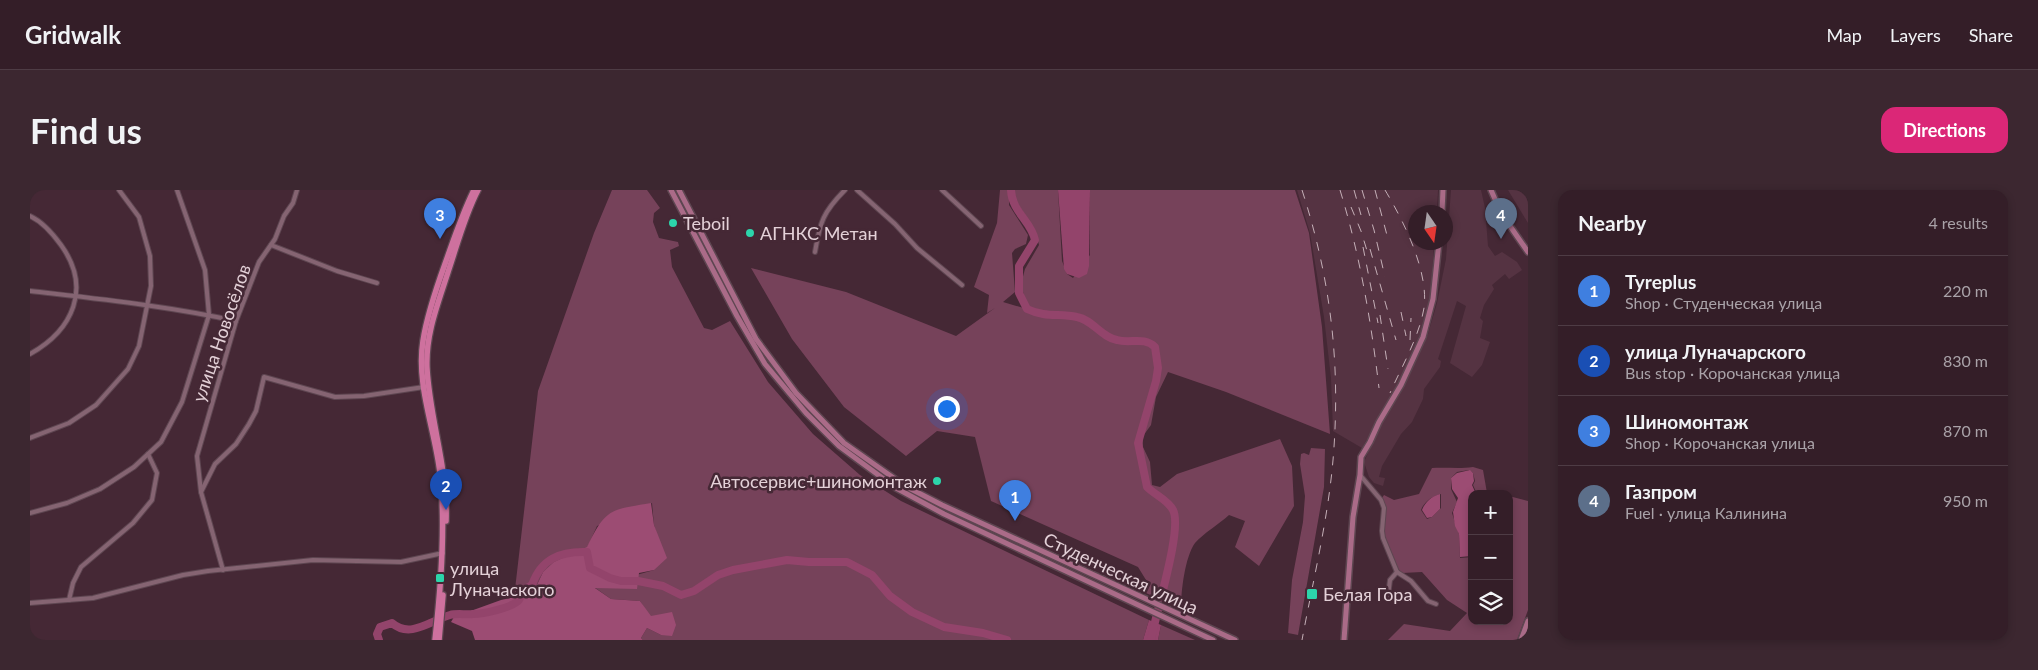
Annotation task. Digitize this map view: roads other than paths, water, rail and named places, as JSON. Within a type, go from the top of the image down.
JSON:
[{"type":"main road","points":[[439,640],[446,510],[444,472],[422,368],[422,342],[433,300],[465,207],[474,190]]},
{"type":"main road","points":[[426,387],[428,343],[437,303],[469,209],[478,190]]},
{"type":"main road","name":"Студенческая улица","points":[[671,190],[736,316],[766,364],[806,413],[840,446],[879,476],[919,501],[1131,603],[1213,640]]},
{"type":"main road","name":"Студенческая улица","points":[[679,190],[756,339],[796,393],[844,443],[905,486],[942,505],[1235,640]]},
{"type":"main road","points":[[1442,205],[1443,190]]},
{"type":"main road","points":[[1491,190],[1506,221],[1528,252]]},
{"type":"main road","points":[[1344,640],[1353,517],[1361,457],[1370,442],[1378,422],[1401,385],[1423,337],[1433,299],[1438,250]]},
{"type":"main road","points":[[1521,640],[1528,621]]},
{"type":"main road","points":[[435,640],[439,626]]},
{"type":"main road","points":[[1527,640],[1528,636]]},
{"type":"street","points":[[30,438],[68,423],[96,405],[128,369],[139,346],[151,286],[150,256],[139,217],[119,190]]},
{"type":"street","points":[[30,513],[66,503],[100,489],[134,467],[161,442],[182,402],[209,315],[205,270],[177,190]]},
{"type":"street","name":"улица Новосёлов","points":[[223,570],[201,492],[197,456],[236,321],[259,262],[271,245],[284,216],[293,203],[297,190]]},
{"type":"street","points":[[815,252],[824,213],[845,190]]},
{"type":"street","points":[[857,190],[895,224],[917,248],[962,285]]},
{"type":"street","points":[[942,190],[980,226]]},
{"type":"street","points":[[30,216],[36,219],[54,236],[67,253],[75,276],[76,296],[71,313],[62,330],[42,348],[30,354]]},
{"type":"street","points":[[271,245],[337,271],[377,282]]},
{"type":"street","points":[[30,291],[209,315],[236,321]]},
{"type":"street","points":[[201,492],[215,464],[236,444],[249,424],[256,411],[264,377],[335,397],[379,394],[426,387]]},
{"type":"street","points":[[69,600],[73,583],[81,567],[134,523],[152,500],[157,473],[148,454]]},
{"type":"street","points":[[1360,475],[1382,500],[1384,508],[1383,538],[1397,572],[1412,581],[1428,601],[1436,604]]},
{"type":"street","points":[[30,603],[93,598],[183,575],[223,570],[313,560],[401,562],[443,553]]},
{"type":"street","points":[[1388,596],[1390,580],[1397,572]]},
{"type":"waterway","points":[[1011,190],[1012,198],[1030,227],[1035,240],[1019,266],[1019,293],[1027,309],[1046,314],[1077,317],[1088,321],[1111,338],[1122,341],[1142,341],[1155,347],[1158,368],[1156,381],[1138,443],[1147,487],[1171,506],[1175,520],[1171,553],[1151,640]]},
{"type":"waterway","points":[[379,640],[377,634],[380,627],[392,623],[399,627],[413,629],[450,615],[483,613],[514,604],[519,600],[522,591],[532,585],[546,563],[560,555],[577,552],[587,552],[590,568],[610,578],[663,586],[681,595],[694,591],[718,575],[733,570],[787,560],[847,562],[872,575],[890,596],[912,612],[944,627],[983,633],[1007,640]]},
{"type":"railway","points":[[1302,190],[1327,290],[1336,391],[1331,482],[1302,640]]},
{"type":"railway","points":[[1340,190],[1364,288],[1379,388]]},
{"type":"railway","points":[[1354,190],[1361,215]]},
{"type":"railway","points":[[1362,190],[1385,277]]},
{"type":"railway","points":[[1375,190],[1388,239]]},
{"type":"railway","points":[[1385,190],[1413,246],[1423,278],[1424,294],[1422,319],[1410,351],[1390,393]]},
{"type":"railway","points":[[1351,207],[1368,254]]},
{"type":"railway","points":[[1363,247],[1378,323]]},
{"type":"railway","points":[[1370,249],[1396,340]]},
{"type":"railway","points":[[1401,312],[1406,336]]},
{"type":"railway","points":[[1380,315],[1388,369]]},
{"type":"railway","points":[[1410,340],[1411,318]]},
{"type":"place","name":"Teboil","points":[[673,223]]},
{"type":"place","name":"АГНКС Метан","points":[[750,233]]},
{"type":"place","name":"Шиномонтаж","points":[[440,239]]},
{"type":"place","name":"Газпром","points":[[1501,239]]},
{"type":"place","name":"Автосервис+шиномонтаж","points":[[937,481]]},
{"type":"place","name":"улица Луначарского","points":[[446,510]]},
{"type":"place","name":"Tyreplus","points":[[1015,521]]},
{"type":"place","name":"улица Луначаского","points":[[440,578]]},
{"type":"place","name":"Белая Гора","points":[[1312,594]]}]
